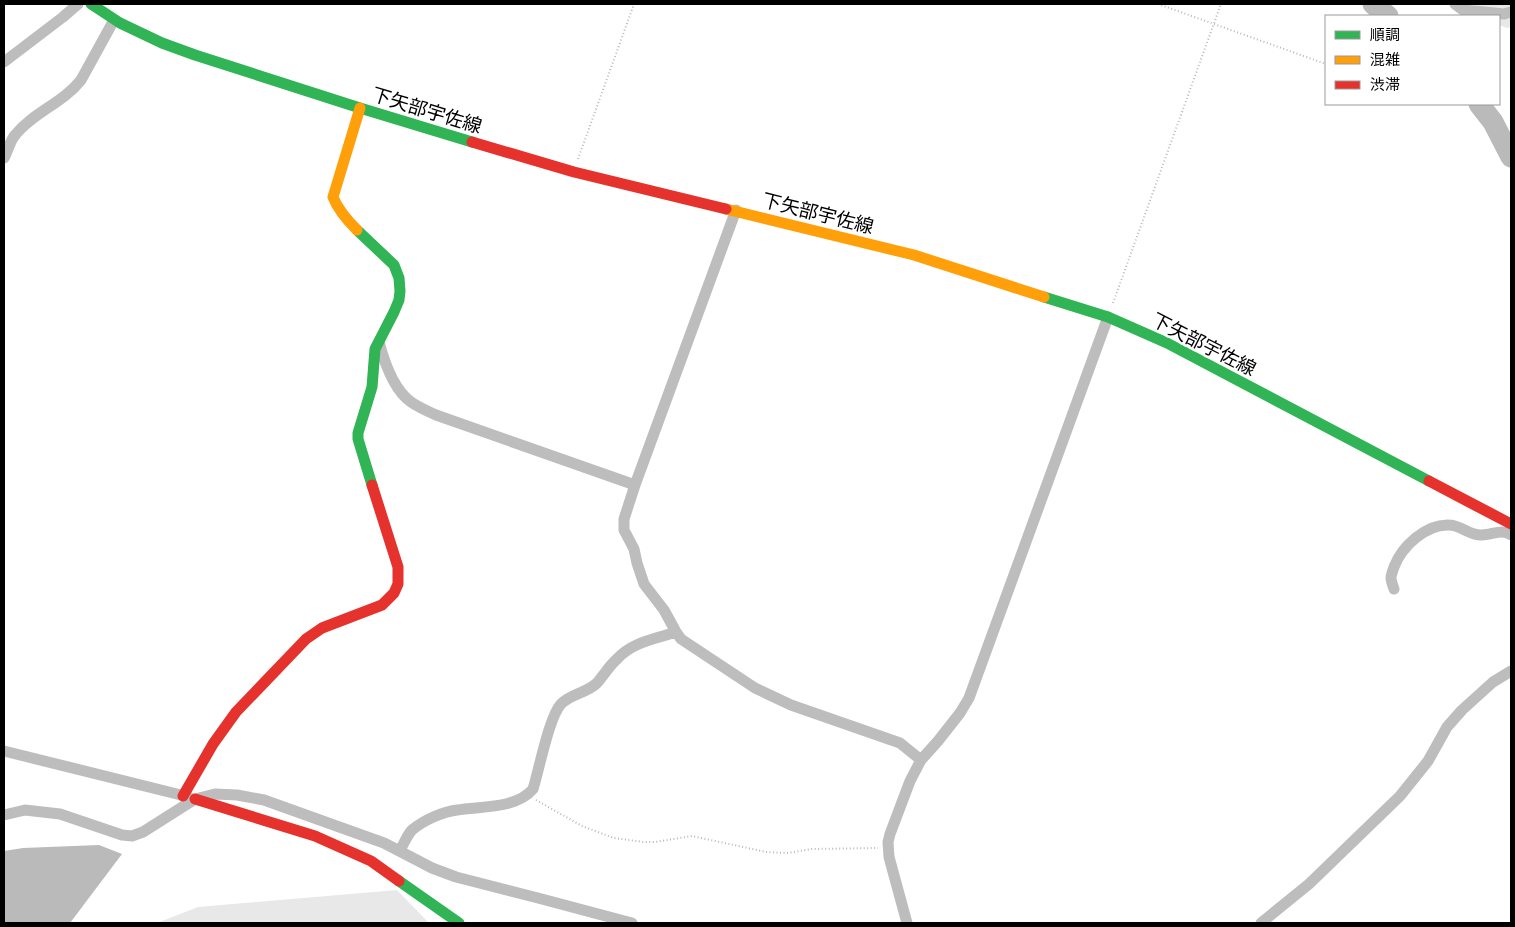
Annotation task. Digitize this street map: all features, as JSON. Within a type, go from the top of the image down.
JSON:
[{"type":"main road","name":"下矢部宇佐線","points":[[90,4],[114,20],[162,43],[360,108],[574,172],[736,210],[914,255],[1108,317],[1167,343],[1511,524]]},
{"type":"main road","points":[[184,796],[213,744],[236,712],[306,639],[322,628],[382,605],[389,600],[398,586],[400,578],[398,568],[358,439],[358,433],[372,388],[374,356],[399,300],[400,288],[397,270],[390,260],[342,214],[333,197],[360,108]]},
{"type":"main road","points":[[195,799],[315,836],[363,858],[459,923]]},
{"type":"street","points":[[4,62],[64,17],[78,4]]},
{"type":"street","points":[[1455,4],[1463,10],[1504,14],[1511,12]]},
{"type":"street","points":[[4,158],[9,133],[22,128],[68,95],[76,87],[114,20]]},
{"type":"street","points":[[736,210],[635,485],[624,519],[624,530],[634,549],[644,584],[664,610],[676,632],[689,645],[768,695],[900,743],[921,760]]},
{"type":"street","points":[[907,923],[888,848],[890,834],[910,781],[921,760],[960,713],[974,685],[1108,317]]},
{"type":"street","points":[[379,342],[386,365],[400,390],[409,401],[421,408],[436,415],[635,485]]},
{"type":"street","points":[[1394,589],[1391,577],[1403,549],[1424,532],[1447,525],[1460,527],[1480,536],[1500,532],[1509,533],[1511,536]]},
{"type":"street","points":[[400,850],[410,832],[422,823],[436,817],[457,810],[478,808],[518,800],[528,796],[534,789],[553,718],[560,705],[596,684],[626,650],[636,644],[676,632]]},
{"type":"street","points":[[1261,923],[1309,884],[1400,796],[1428,761],[1447,727],[1462,710],[1493,682],[1511,671]]},
{"type":"street","points":[[4,751],[195,799]]},
{"type":"street","points":[[4,815],[25,810],[60,814],[122,835],[132,836],[143,832],[195,799],[215,794],[237,795],[264,800],[384,843],[432,868],[456,877],[632,923]]},
{"type":"path","points":[[574,172],[634,4]]},
{"type":"path","points":[[1158,4],[1325,64]]},
{"type":"path","points":[[1108,317],[1221,4]]},
{"type":"path","points":[[528,796],[582,826],[614,838],[655,842],[692,836],[766,852],[787,853],[812,849],[888,848]]},
{"type":"shaded area","points":[[1453,4],[1511,4],[1511,27],[1507,28],[1500,25],[1500,15]]},
{"type":"shaded area","points":[[99,845],[122,854],[70,923],[4,923],[4,851],[23,848]]},
{"type":"shaded area","points":[[397,890],[429,923],[157,923],[198,907]]},
{"type":"waterway","points":[[1373,4],[1387,15]]},
{"type":"waterway","points":[[1480,105],[1493,122],[1511,157]]},
{"type":"traffic: fast","points":[[91,4],[120,23],[162,43],[195,55],[472,142]]},
{"type":"traffic: fast","points":[[357,230],[394,265],[399,278],[400,291],[399,300],[394,312],[375,349],[372,387],[358,433],[358,439],[372,485]]},
{"type":"traffic: fast","points":[[1044,297],[1108,317],[1167,343],[1429,481]]},
{"type":"traffic: fast","points":[[399,881],[459,923]]},
{"type":"traffic: slow","points":[[357,230],[343,215],[333,197],[360,108]]},
{"type":"traffic: slow","points":[[726,209],[914,255],[1044,297]]},
{"type":"traffic: jam","points":[[472,142],[574,172],[726,209]]},
{"type":"traffic: jam","points":[[1429,481],[1511,524]]},
{"type":"traffic: jam","points":[[183,796],[213,744],[236,712],[306,639],[322,628],[382,605],[394,593],[398,584],[398,567],[372,485]]},
{"type":"traffic: jam","points":[[195,799],[315,836],[371,861],[399,881]]}]
